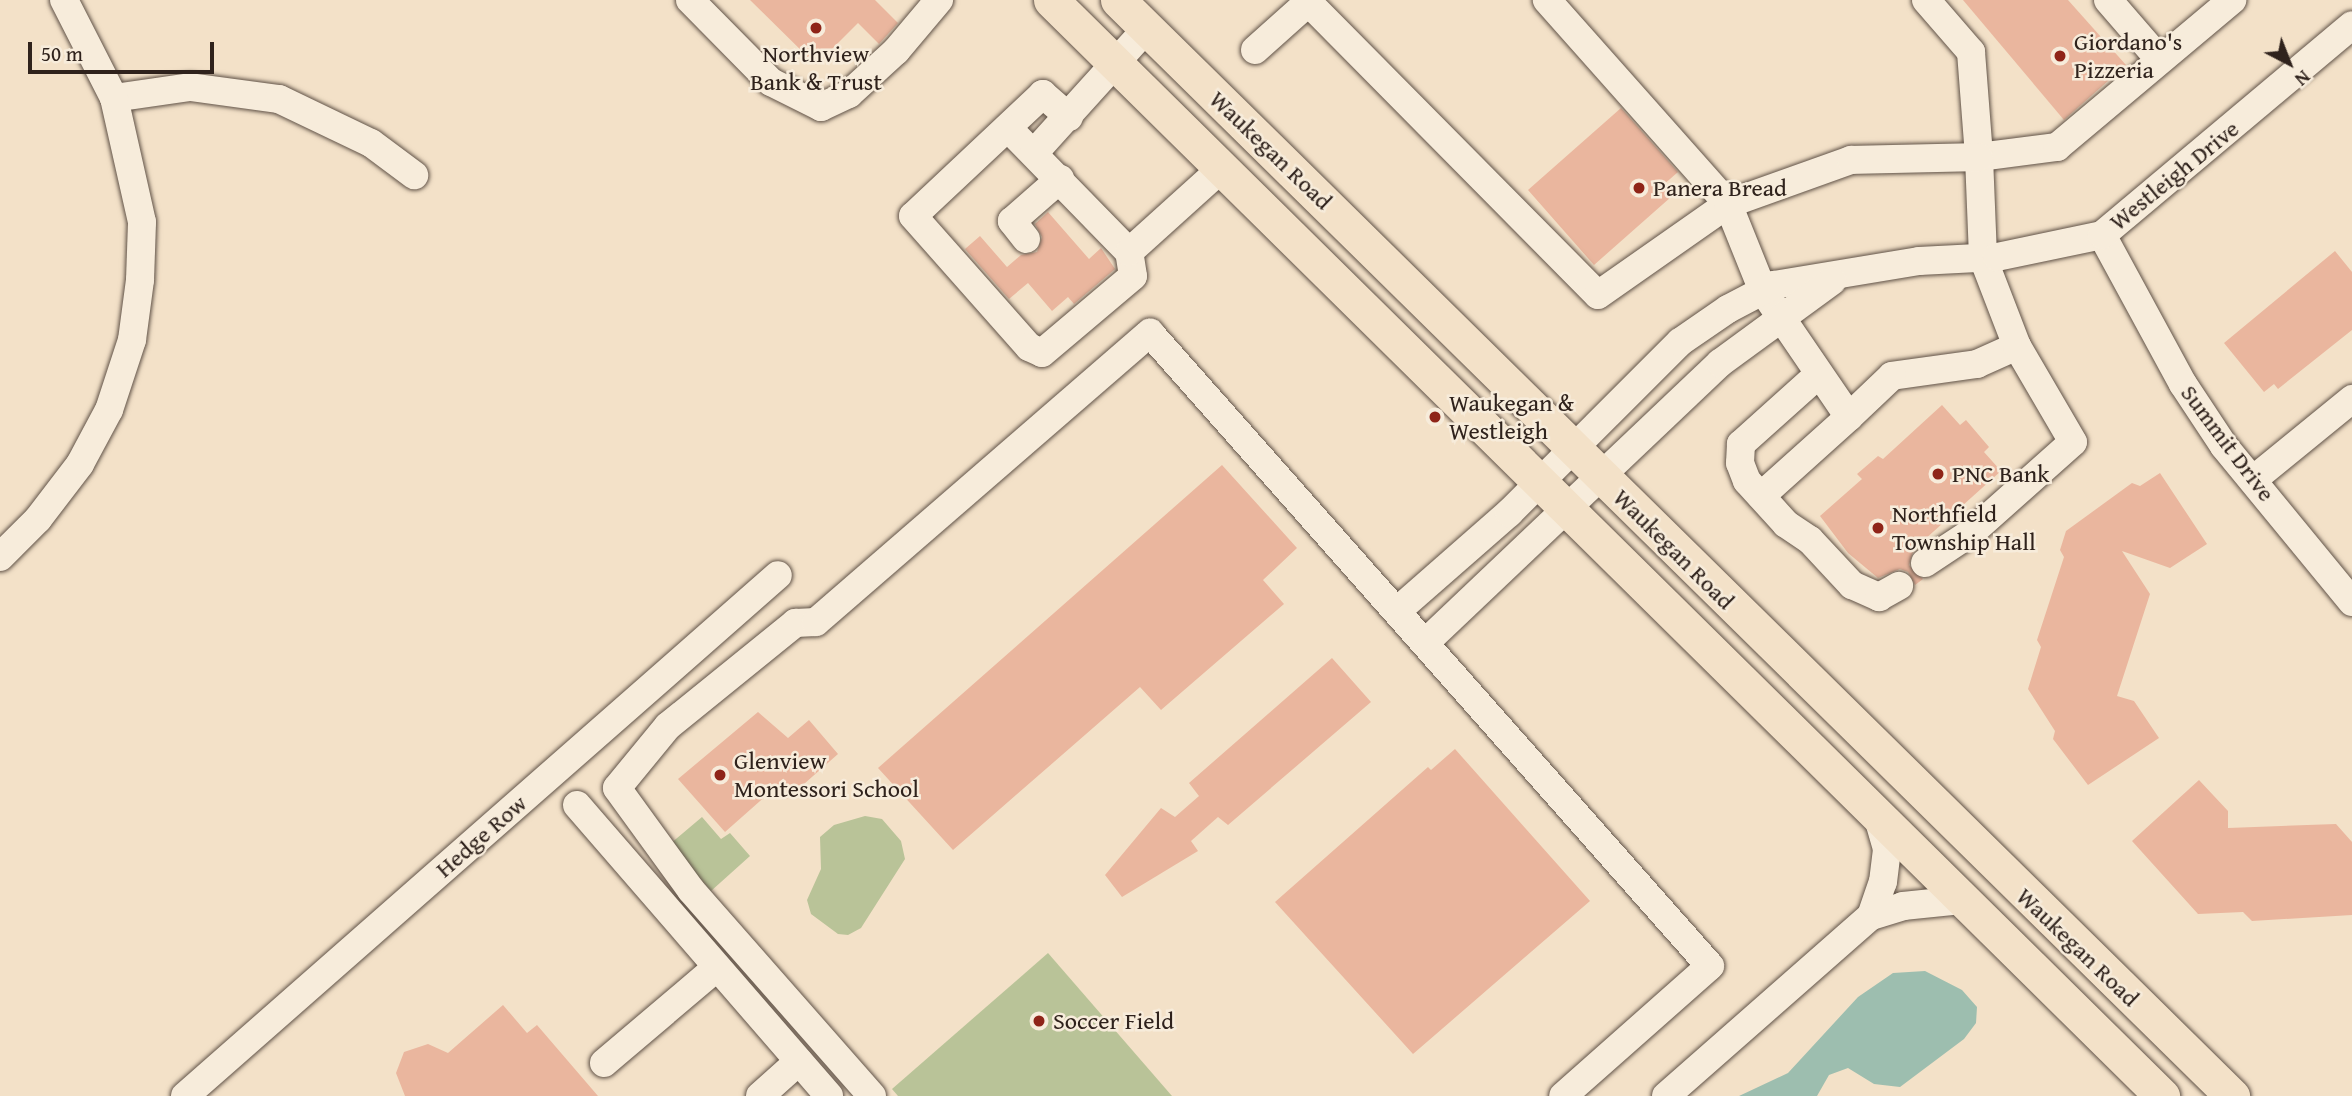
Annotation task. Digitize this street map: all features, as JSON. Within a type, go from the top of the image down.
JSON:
[{"type":"main road","name":"Waukegan Road","points":[[1051,0],[2162,1096]]},
{"type":"main road","name":"Waukegan Road","points":[[1118,0],[2227,1094]]},
{"type":"main road","points":[[1123,71],[1156,37]]},
{"type":"street","points":[[0,557],[38,519],[80,464],[108,410],[132,340],[142,222],[114,98],[64,0]]},
{"type":"street","points":[[690,0],[771,82],[821,107],[849,94],[896,51],[939,0]]},
{"type":"street","points":[[1547,0],[1728,204],[1763,291],[1849,417]]},
{"type":"street","points":[[1926,0],[1971,52],[1983,258],[2017,346],[2073,442],[1972,532],[1926,563]]},
{"type":"street","points":[[2108,0],[2161,60]]},
{"type":"street","points":[[1255,50],[1309,1],[1598,295],[1728,204],[1851,160],[1979,157],[2057,147],[2232,0]]},
{"type":"street","name":"Westleigh Drive","points":[[1397,611],[1509,513],[1537,480],[1680,342],[1763,291],[1774,285],[1919,261],[1983,258],[2102,235],[2352,25]]},
{"type":"street","points":[[1034,153],[1069,117],[1123,71]]},
{"type":"street","points":[[114,98],[190,87],[279,99],[371,143],[414,175]]},
{"type":"street","points":[[1009,129],[1129,251],[1135,269],[1122,289],[1047,351],[1029,348],[913,216],[1009,129],[1043,94],[1069,117]]},
{"type":"street","points":[[1129,251],[1222,168]]},
{"type":"street","points":[[1026,239],[1012,221],[1060,179]]},
{"type":"street","name":"Summit Drive","points":[[2102,235],[2183,384],[2224,446],[2254,479],[2352,603]]},
{"type":"street","name":"Westleigh Drive","points":[[1425,643],[1569,511],[1720,363],[1779,315],[1840,275]]},
{"type":"street","points":[[872,1096],[691,890],[617,788],[668,726],[795,623],[816,622],[1150,333],[1710,966],[1563,1096]]},
{"type":"street","points":[[1761,496],[1892,376],[1978,364],[2017,346]]},
{"type":"street","points":[[1819,374],[1741,444],[1740,463],[1761,496],[1852,585],[1879,597],[1899,586]]},
{"type":"street","points":[[2254,479],[2352,400]]},
{"type":"street","name":"Hedge Row","points":[[185,1096],[778,575]]},
{"type":"street","points":[[577,805],[829,1096]]},
{"type":"street","points":[[1871,916],[1883,882],[1886,849],[1878,817]]},
{"type":"street","points":[[1666,1096],[1871,916],[1903,906],[1962,900]]},
{"type":"street","points":[[604,1063],[718,967]]},
{"type":"street","points":[[760,1096],[799,1061]]},
{"type":"shaded area","points":[[865,816],[882,819],[901,841],[905,859],[861,928],[848,935],[838,934],[811,914],[807,900],[821,869],[820,837],[834,825]]},
{"type":"shaded area","points":[[702,817],[721,839],[730,833],[750,856],[711,891],[670,844]]},
{"type":"shaded area","name":"Soccer Field","points":[[1048,953],[1172,1096],[898,1096],[892,1089]]},
{"type":"shaded area","points":[[1925,971],[1962,990],[1977,1007],[1976,1023],[1964,1039],[1900,1087],[1874,1084],[1848,1068],[1829,1075],[1817,1096],[1739,1096],[1788,1073],[1858,997],[1893,973]]},
{"type":"building","name":"Northview Bank & Trust","points":[[750,0],[875,0],[898,23],[879,44],[858,23],[816,65]]},
{"type":"building","points":[[1963,0],[2068,0],[2126,65],[2064,120]]},
{"type":"building","points":[[1621,108],[1678,172],[1662,186],[1671,197],[1594,265],[1528,190]]},
{"type":"building","points":[[1048,212],[1089,259],[1101,248],[1115,269],[1074,304],[1068,297],[1052,311],[1028,283],[1009,299],[965,249],[980,236],[1007,267],[1021,255],[1037,252],[1042,237],[1035,224]]},
{"type":"building","points":[[2335,251],[2352,272],[2352,330],[2278,389],[2274,384],[2264,392],[2224,343]]},
{"type":"building","points":[[1942,405],[1960,425],[1966,420],[1989,447],[1984,452],[2001,471],[1914,549],[1909,565],[1923,579],[1915,585],[1908,572],[1900,569],[1878,578],[1848,553],[1820,516],[1862,479],[1857,474],[1878,456],[1883,459]]},
{"type":"building","points":[[1222,465],[1297,548],[1263,580],[1284,604],[1161,710],[1140,687],[953,850],[878,768]]},
{"type":"building","points":[[2160,473],[2207,544],[2170,568],[2122,551],[2150,594],[2117,696],[2134,701],[2159,738],[2088,785],[2053,739],[2055,731],[2028,689],[2041,647],[2037,640],[2064,557],[2060,550],[2066,531],[2132,483],[2140,486]]},
{"type":"building","points":[[1332,658],[1371,702],[1228,825],[1218,817],[1191,841],[1198,851],[1122,897],[1105,875],[1161,808],[1175,817],[1199,796],[1189,783]]},
{"type":"building","name":"Glenview Montessori School","points":[[758,712],[788,738],[809,720],[838,754],[787,799],[776,787],[725,832],[678,779]]},
{"type":"building","points":[[1455,749],[1590,901],[1413,1054],[1275,902],[1428,767],[1431,770]]},
{"type":"building","points":[[2199,780],[2228,811],[2228,828],[2336,824],[2352,842],[2352,915],[2252,921],[2243,912],[2198,914],[2132,841]]},
{"type":"building","points":[[503,1005],[527,1033],[537,1025],[598,1096],[405,1096],[396,1073],[404,1052],[428,1044],[448,1053]]},
{"type":"place","name":"Northview Bank & Trust","points":[[816,28]]},
{"type":"place","name":"Giordano's Pizzeria","points":[[2060,56]]},
{"type":"place","name":"Panera Bread","points":[[1639,188]]},
{"type":"place","name":"Waukegan & Westleigh","points":[[1435,417]]},
{"type":"place","name":"PNC Bank","points":[[1938,474]]},
{"type":"place","name":"Northfield Township Hall","points":[[1878,528]]},
{"type":"place","name":"Glenview Montessori School","points":[[720,775]]},
{"type":"place","name":"Soccer Field","points":[[1039,1021]]}]
